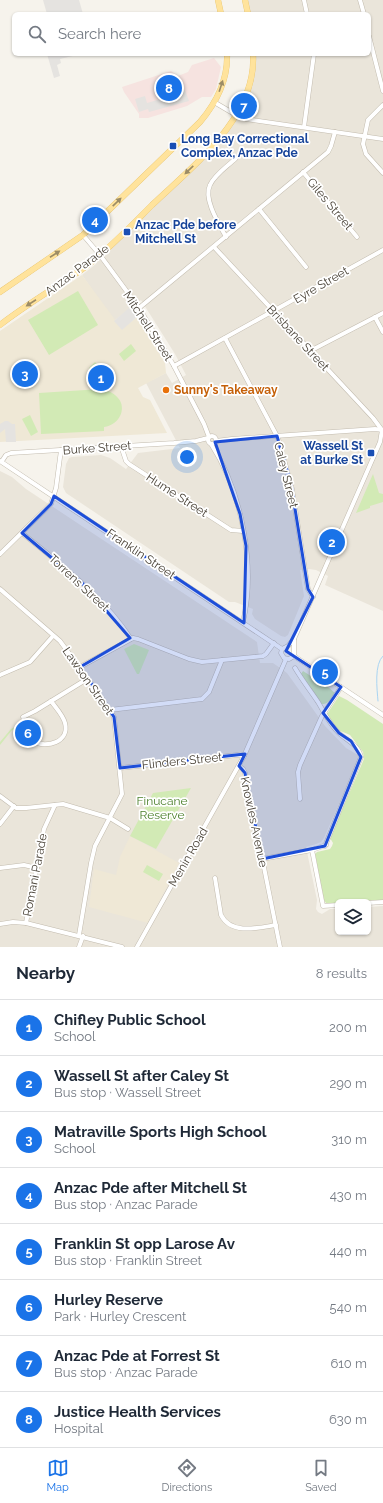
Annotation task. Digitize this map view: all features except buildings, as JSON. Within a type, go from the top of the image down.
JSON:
[{"type":"main road","points":[[218,0],[221,12]]},
{"type":"main road","points":[[245,0],[248,12]]},
{"type":"main road","name":"Anzac Parade","points":[[0,292],[83,234],[200,122],[214,102],[224,76],[227,56]]},
{"type":"main road","name":"Anzac Parade","points":[[0,325],[100,255],[207,153],[224,134],[246,97],[251,77],[253,56]]},
{"type":"street","points":[[304,0],[307,12]]},
{"type":"street","points":[[360,0],[363,12]]},
{"type":"street","points":[[371,44],[383,91]]},
{"type":"street","points":[[304,127],[314,56]]},
{"type":"street","points":[[214,102],[246,119],[383,139]]},
{"type":"street","points":[[383,105],[368,120],[363,146],[366,154],[383,173]]},
{"type":"street","points":[[139,308],[328,152],[335,132]]},
{"type":"street","points":[[226,237],[209,200],[208,190],[215,178],[236,158]]},
{"type":"street","name":"Giles Street","points":[[304,172],[357,236]]},
{"type":"street","points":[[259,209],[306,267]]},
{"type":"street","name":"Mitchell Street","points":[[83,234],[139,308],[174,366],[212,440],[221,461],[240,514],[246,546],[248,578],[243,622]]},
{"type":"street","name":"Brisbane Street","points":[[214,247],[373,418],[382,430]]},
{"type":"street","name":"Eyre Street","points":[[174,366],[274,312],[383,250]]},
{"type":"street","points":[[310,351],[383,313]]},
{"type":"street","points":[[375,318],[383,332]]},
{"type":"street","name":"Caley Street","points":[[225,338],[277,436],[291,484],[308,589],[313,597]]},
{"type":"street","name":"Burke Street","points":[[1,461],[8,453],[375,429],[382,430]]},
{"type":"street","points":[[294,656],[286,659],[282,655],[282,649],[288,646],[294,639],[380,442],[382,430]]},
{"type":"street","name":"Hume Street","points":[[121,446],[126,461],[129,464],[231,530],[243,531]]},
{"type":"street","points":[[0,554],[51,504],[54,496],[60,450]]},
{"type":"street","name":"Franklin Street","points":[[1,461],[282,649]]},
{"type":"street","name":"Torrens Street","points":[[22,533],[83,584],[104,605],[131,639]]},
{"type":"street","name":"Lawson Street","points":[[0,589],[60,641],[80,667],[114,717],[122,794],[95,846],[91,863],[79,947]]},
{"type":"street","points":[[0,675],[30,662],[54,636]]},
{"type":"street","points":[[80,667],[131,639],[138,639],[189,659],[202,662],[265,655],[274,643]]},
{"type":"street","points":[[294,639],[294,656]]},
{"type":"street","points":[[288,646],[293,648]]},
{"type":"street","points":[[294,656],[383,715]]},
{"type":"street","name":"Knowles Avenue","points":[[280,947],[245,773],[239,766],[286,659]]},
{"type":"street","points":[[110,710],[202,698],[209,692],[222,660]]},
{"type":"street","points":[[262,859],[326,846],[361,757],[351,741],[339,733],[330,723],[295,668]]},
{"type":"street","points":[[23,716],[87,679]]},
{"type":"street","points":[[300,799],[298,772],[300,765],[323,713],[341,688]]},
{"type":"street","points":[[33,741],[42,745],[52,744],[59,740],[63,735],[65,723],[51,701]]},
{"type":"street","name":"Flinders Street","points":[[120,768],[237,755],[244,756]]},
{"type":"street","name":"Menin Road","points":[[137,947],[239,766]]},
{"type":"street","points":[[0,796],[16,808],[63,804],[110,818],[128,829]]},
{"type":"street","name":"Romani Parade","points":[[26,923],[44,829],[55,805]]},
{"type":"street","points":[[0,824],[14,806]]},
{"type":"street","points":[[312,850],[323,906],[335,905]]},
{"type":"street","points":[[0,868],[24,865],[37,868]]},
{"type":"street","points":[[215,878],[222,922],[231,926],[249,930],[276,925]]},
{"type":"street","points":[[371,903],[383,902]]},
{"type":"street","points":[[0,924],[13,922],[26,923],[122,947]]},
{"type":"highlighted area","points":[[277,436],[291,484],[308,589],[313,597],[286,651],[341,687],[323,713],[339,733],[351,741],[361,757],[325,846],[262,859],[245,773],[239,766],[245,754],[120,768],[114,717],[80,667],[130,638],[83,584],[22,533],[51,504],[54,496],[244,623],[246,546],[240,514],[215,442]]},
{"type":"shaded area","points":[[43,0],[79,0],[82,12],[46,12]]},
{"type":"shaded area","points":[[245,0],[383,0],[383,611],[325,585],[328,576],[316,570],[300,570],[304,596],[288,635],[285,637],[281,636],[255,619],[252,614],[253,609],[235,602],[229,602],[66,493],[63,487],[66,464],[69,458],[72,457],[101,455],[110,458],[126,469],[138,453],[180,448],[146,383],[166,373],[172,383],[186,375],[175,354],[141,300],[114,321],[82,275],[96,264],[100,255],[224,134],[246,97],[253,56],[371,56],[371,12],[248,12]]},
{"type":"shaded area","points":[[48,56],[73,56],[60,59],[61,63],[57,65],[60,76],[54,78]]},
{"type":"shaded area","points":[[214,58],[221,67],[216,89],[211,97],[202,97],[187,106],[148,118],[139,118],[139,114],[122,87],[171,71],[178,76],[188,72],[192,65]]},
{"type":"shaded area","points":[[185,90],[189,101],[149,112],[148,109],[139,112],[135,99],[145,96],[147,103],[181,93],[181,91]]},
{"type":"shaded area","points":[[82,275],[122,329],[137,317],[165,363],[166,373],[138,388],[143,397],[150,400],[167,433],[0,442],[0,331]]},
{"type":"shaded area","points":[[129,308],[137,317],[122,330],[114,321]]},
{"type":"shaded area","points":[[5,421],[15,424],[16,442],[6,442],[5,429],[0,433],[0,424]]},
{"type":"shaded area","points":[[0,471],[12,477],[26,489],[257,642],[260,663],[273,663],[287,673],[325,726],[346,748],[358,755],[359,758],[324,838],[321,842],[306,847],[317,900],[316,909],[322,914],[330,909],[335,909],[335,935],[371,935],[371,907],[383,906],[383,947],[0,947]]},
{"type":"shaded area","points":[[130,836],[179,863],[148,923],[89,907],[94,869],[116,875],[120,857]]},
{"type":"green space","points":[[78,291],[98,325],[49,355],[28,320]]},
{"type":"green space","points":[[131,344],[136,351],[124,361],[119,354]]},
{"type":"green space","points":[[95,362],[107,376],[100,382],[89,368]]},
{"type":"green space","points":[[101,389],[115,395],[119,399],[122,409],[118,419],[110,426],[104,427],[104,431],[41,434],[39,393]]},
{"type":"green space","points":[[30,415],[38,432],[31,436],[22,419]]},
{"type":"green space","points":[[373,474],[379,493],[383,494],[383,502],[370,506],[370,508],[356,513]]},
{"type":"green space","points":[[134,644],[149,650],[139,674],[137,674],[124,649]]},
{"type":"green space","points":[[303,671],[335,693],[328,702],[322,704],[301,674]]},
{"type":"green space","points":[[339,696],[383,724],[383,900],[335,899],[335,903],[326,903],[324,900],[315,854],[317,852],[330,849],[332,846],[333,843],[330,838],[364,759],[363,752],[350,735],[338,730],[327,714]]},
{"type":"green space","points":[[27,720],[38,735],[30,737],[12,730],[0,745],[0,742],[11,729]]},
{"type":"green space","name":"Finucane Reserve","points":[[191,788],[156,849],[130,836],[153,793]]},
{"type":"green space","points":[[147,865],[163,874],[159,881],[143,872]]},
{"type":"waterway","points":[[378,701],[377,671],[378,665],[383,656]]},
{"type":"place","name":"Justice Health Services","points":[[169,88]]},
{"type":"place","name":"Anzac Pde at Forrest St","points":[[244,106]]},
{"type":"place","name":"Long Bay Correctional Complex, Anzac Pde","points":[[173,146]]},
{"type":"place","name":"Anzac Pde after Mitchell St","points":[[95,220]]},
{"type":"place","name":"Anzac Pde before Mitchell St","points":[[127,232]]},
{"type":"place","name":"Matraville Sports High School","points":[[25,374]]},
{"type":"place","name":"Chifley Public School","points":[[101,378]]},
{"type":"place","name":"Sunny's Takeaway","points":[[166,390]]},
{"type":"place","name":"Wassell St at Burke St","points":[[371,453]]},
{"type":"place","name":"Wassell St after Caley St","points":[[332,542]]},
{"type":"place","name":"Franklin St opp Larose Av","points":[[325,672]]},
{"type":"place","name":"Hurley Reserve","points":[[28,733]]}]
